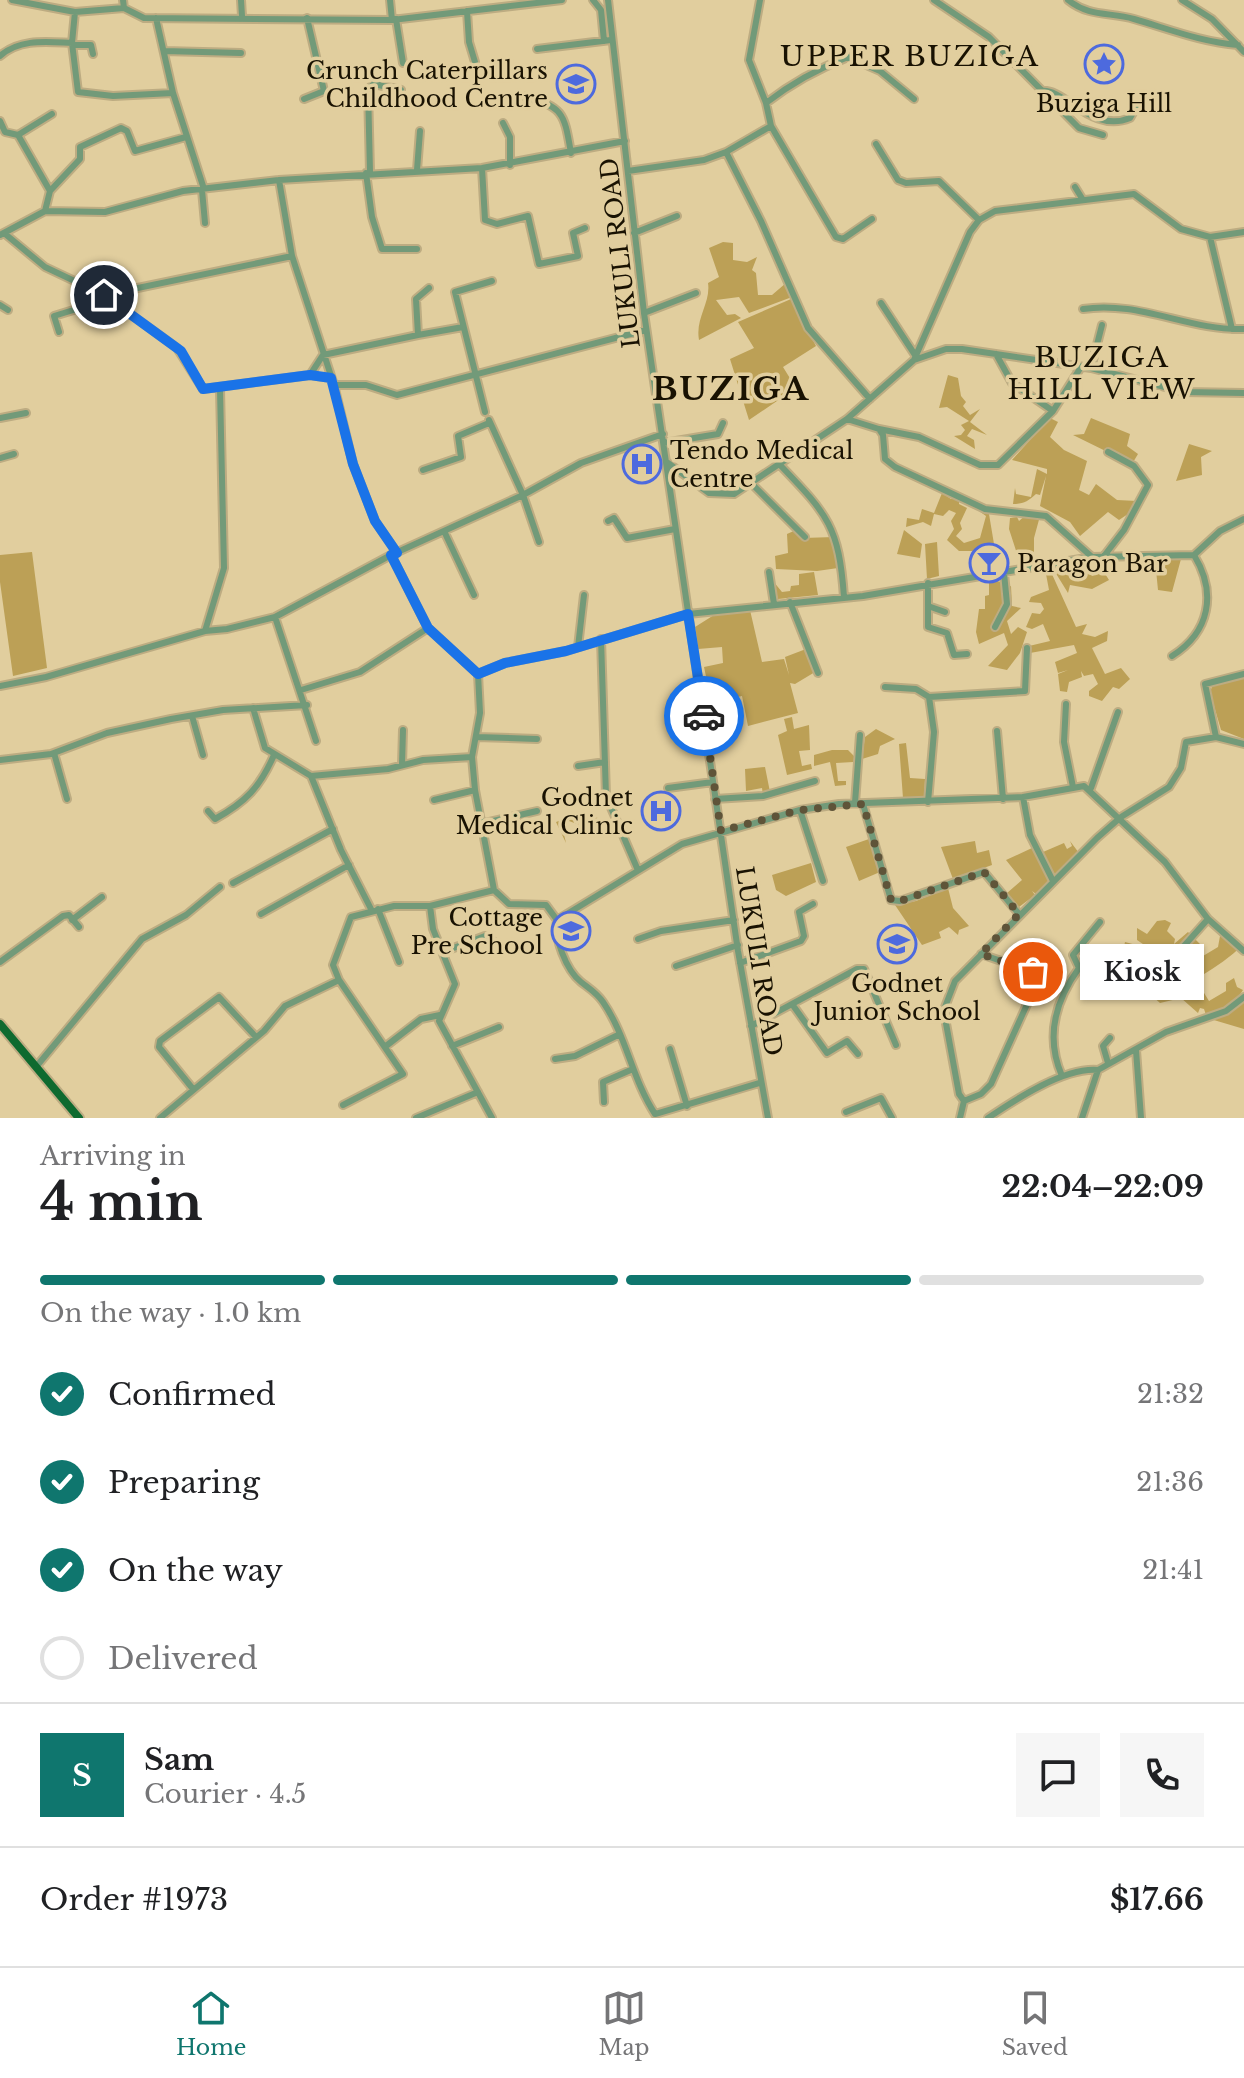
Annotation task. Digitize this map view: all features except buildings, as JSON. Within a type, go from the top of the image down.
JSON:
[{"type":"main road","points":[[0,1024],[79,1118]]},
{"type":"street","points":[[12,0],[75,12],[124,4],[144,18],[242,16],[394,20],[562,0]]},
{"type":"street","points":[[241,0],[242,16]]},
{"type":"street","points":[[390,0],[403,63]]},
{"type":"street","points":[[537,49],[608,40],[601,10],[593,0]]},
{"type":"street","name":"LUKULI ROAD","points":[[608,0],[608,40],[625,141],[646,330],[740,963],[759,1083],[768,1118]]},
{"type":"street","points":[[760,0],[749,60],[766,103],[771,126],[836,237],[843,239],[872,219]]},
{"type":"street","points":[[934,0],[989,37],[1083,131],[1103,135]]},
{"type":"street","points":[[1068,0],[1083,11],[1135,19],[1207,42],[1238,45]]},
{"type":"street","points":[[1182,0],[1212,19],[1244,52]]},
{"type":"street","points":[[467,11],[469,42],[475,62]]},
{"type":"street","points":[[75,12],[72,44],[78,92],[113,96],[173,93]]},
{"type":"street","points":[[156,18],[173,93],[203,190],[205,223]]},
{"type":"street","points":[[304,99],[324,91],[307,18]]},
{"type":"street","points":[[0,56],[12,48],[32,42],[91,45],[93,54]]},
{"type":"street","points":[[164,51],[241,53]]},
{"type":"street","points":[[766,103],[810,71],[851,57],[880,71],[914,99]]},
{"type":"street","points":[[401,90],[374,84],[368,89],[368,172],[372,217],[383,250],[417,249]]},
{"type":"street","points":[[1042,91],[1052,92],[1081,113],[1111,120],[1130,118],[1138,104]]},
{"type":"street","points":[[523,96],[552,103],[559,110],[566,121],[571,153]]},
{"type":"street","points":[[0,121],[5,132],[18,135],[52,114]]},
{"type":"street","points":[[503,123],[510,137],[510,165]]},
{"type":"street","points":[[628,171],[704,160],[726,152],[771,126]]},
{"type":"street","points":[[45,211],[50,191],[77,163],[80,147],[106,134],[125,129],[135,151],[186,137]]},
{"type":"street","points":[[417,170],[420,131]]},
{"type":"street","points":[[18,135],[50,191]]},
{"type":"street","points":[[625,141],[510,165],[279,180],[183,191],[105,212],[45,211],[2,234],[54,273],[107,297],[181,351],[203,389],[310,375],[366,385],[397,395],[646,330]]},
{"type":"street","points":[[876,144],[898,180],[906,183],[939,181],[979,220]]},
{"type":"street","points":[[726,152],[761,221],[808,328],[870,399]]},
{"type":"street","points":[[482,168],[485,220],[497,224],[528,216],[539,264],[578,256],[573,234],[585,228]]},
{"type":"street","points":[[279,180],[292,256],[332,381],[353,464],[375,521],[428,628],[478,674],[480,713],[472,757],[480,824],[494,890],[509,904],[546,905],[557,920],[558,938],[575,975],[603,1001],[620,1034],[652,1116],[759,1083]]},
{"type":"street","points":[[1075,187],[1083,200]]},
{"type":"street","points":[[668,463],[716,495],[734,494],[781,466],[847,419],[914,358],[948,275],[979,220],[995,211],[1045,207],[1127,193],[1139,195],[1175,226],[1210,237],[1244,232]]},
{"type":"street","points":[[634,233],[677,216]]},
{"type":"street","points":[[1210,237],[1232,329]]},
{"type":"street","points":[[59,332],[54,316],[107,297],[292,256]]},
{"type":"street","points":[[485,412],[456,290],[492,281]]},
{"type":"street","points":[[418,335],[416,299],[429,288]]},
{"type":"street","points":[[644,313],[696,293]]},
{"type":"street","points":[[881,303],[914,358]]},
{"type":"street","points":[[0,305],[8,310]]},
{"type":"street","points":[[1083,309],[1117,305],[1244,329]]},
{"type":"street","points":[[1091,368],[1102,325]]},
{"type":"street","points":[[310,375],[323,355],[463,327]]},
{"type":"street","points":[[914,358],[946,349],[996,354],[1091,368],[1184,392],[1244,393]]},
{"type":"street","points":[[996,354],[1012,383],[1053,411]]},
{"type":"street","points":[[847,419],[919,437],[980,465],[993,467],[1009,456],[1053,411],[1081,367]]},
{"type":"street","points":[[205,631],[224,568],[220,389]]},
{"type":"street","points":[[0,418],[26,413]]},
{"type":"street","points":[[423,470],[461,457],[458,436],[489,422],[523,495],[539,542]]},
{"type":"street","points":[[664,443],[718,434],[723,423]]},
{"type":"street","points":[[879,429],[884,438],[885,459],[895,467],[985,509],[1046,516],[1092,557]]},
{"type":"street","points":[[0,686],[46,677],[205,631],[275,617],[394,554],[523,495],[581,463],[663,434]]},
{"type":"street","points":[[1104,556],[1124,530],[1148,485],[1134,466],[1108,452]]},
{"type":"street","points":[[0,458],[14,454]]},
{"type":"street","points":[[781,466],[823,510],[833,528],[844,597]]},
{"type":"street","points":[[752,484],[805,537]]},
{"type":"street","points":[[608,521],[614,518],[627,538],[675,529]]},
{"type":"street","points":[[478,674],[505,663],[578,647],[688,614],[844,597],[1092,557],[1194,555],[1220,531],[1244,519]]},
{"type":"street","points":[[444,531],[474,595]]},
{"type":"street","points":[[1172,656],[1196,638],[1203,625],[1206,587],[1194,555]]},
{"type":"street","points":[[769,572],[774,604]]},
{"type":"street","points":[[995,627],[1007,604],[1004,573]]},
{"type":"street","points":[[928,583],[928,627],[947,633],[954,655],[967,654]]},
{"type":"street","points":[[578,647],[584,595]]},
{"type":"street","points":[[790,602],[818,673]]},
{"type":"street","points":[[928,606],[945,612]]},
{"type":"street","points":[[275,617],[307,705],[316,741]]},
{"type":"street","points":[[301,690],[360,672],[428,628]]},
{"type":"street","points":[[601,639],[609,809],[637,868]]},
{"type":"street","points":[[885,687],[916,689],[929,697],[1025,691],[1027,648]]},
{"type":"street","points":[[1216,737],[1205,684],[1244,674]]},
{"type":"street","points":[[928,802],[934,732],[929,697]]},
{"type":"street","points":[[1066,704],[1064,742],[1073,787]]},
{"type":"street","points":[[0,760],[54,753],[107,733],[192,716],[307,705]]},
{"type":"street","points":[[253,708],[265,748],[311,776],[423,760],[472,757]]},
{"type":"street","points":[[1091,788],[1118,712]]},
{"type":"street","points":[[192,716],[203,755]]},
{"type":"street","points":[[402,765],[403,730]]},
{"type":"street","points":[[997,731],[1003,799]]},
{"type":"street","points":[[860,735],[859,804],[891,900],[900,901],[984,872],[1019,914]]},
{"type":"street","points":[[476,737],[537,739]]},
{"type":"street","points":[[960,1118],[964,1101],[959,1094],[945,1007],[955,981],[1019,914],[1121,817],[1169,787],[1181,768],[1186,742],[1216,737],[1244,744]]},
{"type":"street","points":[[54,753],[67,799]]},
{"type":"street","points":[[208,811],[215,819],[246,800],[264,778],[274,755]]},
{"type":"street","points":[[578,766],[605,762]]},
{"type":"street","points":[[311,776],[349,865],[375,910],[399,962]]},
{"type":"street","points":[[715,799],[763,796],[815,781]]},
{"type":"street","points":[[668,788],[713,782]]},
{"type":"street","points":[[557,920],[637,868],[682,844],[800,810],[859,804],[1003,799],[1073,787],[1091,788],[1165,862],[1208,919],[1244,951]]},
{"type":"street","points":[[434,800],[475,790]]},
{"type":"street","points":[[1023,797],[1034,845],[1053,881]]},
{"type":"street","points":[[800,810],[823,881]]},
{"type":"street","points":[[480,824],[537,811]]},
{"type":"street","points":[[233,883],[333,829]]},
{"type":"street","points":[[261,914],[349,865]]},
{"type":"street","points":[[36,1067],[142,939],[186,915],[220,887]]},
{"type":"street","points":[[343,1105],[402,1076],[386,1046],[339,980],[333,965],[349,918],[408,905],[430,906],[494,890]]},
{"type":"street","points":[[72,920],[102,897]]},
{"type":"street","points":[[740,963],[801,941],[804,936],[799,912],[813,904]]},
{"type":"street","points":[[386,1046],[417,1021],[440,1015],[455,987],[433,929],[430,906]]},
{"type":"street","points":[[0,962],[63,916],[79,927]]},
{"type":"street","points":[[1165,960],[1183,947],[1208,919]]},
{"type":"street","points":[[638,939],[661,931],[734,920]]},
{"type":"street","points":[[1062,1076],[1052,1039],[1054,1022],[1068,984],[1079,968],[1073,955],[1100,922]]},
{"type":"street","points":[[443,952],[487,936],[497,947],[505,949]]},
{"type":"street","points":[[676,966],[738,945]]},
{"type":"street","points":[[981,954],[1033,972]]},
{"type":"street","points":[[751,1026],[864,969],[896,1045]]},
{"type":"street","points":[[160,1118],[256,1037],[285,1006],[339,980]]},
{"type":"street","points":[[193,1089],[159,1047],[160,1041],[219,997],[256,1037]]},
{"type":"street","points":[[988,1118],[1062,1076],[1080,1070],[1098,1070],[1155,1037],[1241,1004],[1244,997]]},
{"type":"street","points":[[964,1101],[981,1094],[991,1084],[1029,1000]]},
{"type":"street","points":[[792,1004],[827,1053],[847,1041],[858,1054]]},
{"type":"street","points":[[440,1015],[452,1046],[492,1118]]},
{"type":"street","points":[[452,1046],[499,1027]]},
{"type":"street","points":[[555,1059],[575,1056],[620,1034]]},
{"type":"street","points":[[1103,1046],[1110,1038]]},
{"type":"street","points":[[1093,1041],[1103,1046],[1108,1063]]},
{"type":"street","points":[[670,1049],[687,1106]]},
{"type":"street","points":[[1136,1050],[1141,1118]]},
{"type":"street","points":[[604,1102],[603,1082],[633,1069]]},
{"type":"street","points":[[1082,1118],[1098,1070]]},
{"type":"street","points":[[416,1118],[478,1092]]},
{"type":"street","points":[[846,1112],[881,1098],[892,1118]]},
{"type":"street","points":[[435,1110],[438,1118]]},
{"type":"street","points":[[676,1110],[676,1118]]},
{"type":"shaded area","points":[[723,242],[733,243],[733,260],[747,262],[757,257],[752,270],[756,273],[758,295],[772,295],[786,283],[792,297],[749,313],[739,297],[716,300],[727,315],[735,314],[741,318],[699,340],[708,283],[719,277],[709,248]]},
{"type":"shaded area","points":[[791,299],[816,346],[783,367],[796,388],[749,420],[730,359],[754,348],[738,322]]},
{"type":"shaded area","points":[[948,375],[958,378],[961,396],[966,402],[963,406],[970,415],[980,409],[970,422],[987,435],[972,429],[967,436],[974,440],[975,449],[954,436],[961,435],[965,430],[961,425],[969,421],[947,407],[939,408]]},
{"type":"shaded area","points":[[1050,418],[1058,422],[1050,437],[1064,450],[1087,461],[1079,490],[1089,495],[1096,484],[1117,500],[1137,501],[1131,512],[1119,520],[1108,512],[1080,536],[1070,522],[1040,506],[1046,476],[1040,495],[1013,504],[1015,488],[1016,494],[1031,497],[1037,469],[1047,474],[1047,469],[1012,460]]},
{"type":"shaded area","points":[[1091,418],[1130,434],[1127,446],[1138,454],[1132,464],[1073,435],[1084,434]]},
{"type":"shaded area","points":[[1189,444],[1212,451],[1201,457],[1202,475],[1176,481]]},
{"type":"shaded area","points":[[942,493],[951,499],[959,498],[959,504],[967,508],[960,523],[962,529],[956,536],[964,543],[980,538],[986,516],[979,511],[989,514],[995,550],[991,555],[982,556],[980,551],[959,551],[947,540],[954,529],[951,521],[956,513],[949,510],[943,516],[934,514],[931,526],[923,522],[906,527],[907,518],[919,520],[922,509],[934,513]]},
{"type":"shaded area","points":[[1026,515],[1040,516],[1034,538],[1034,563],[1021,566],[1009,529],[1010,518],[1017,517],[1019,521]]},
{"type":"shaded area","points":[[796,530],[803,538],[834,537],[838,568],[817,571],[776,569],[775,556],[788,553],[787,534]]},
{"type":"shaded area","points":[[904,530],[922,544],[920,558],[897,554]]},
{"type":"shaded area","points":[[937,542],[939,576],[927,579],[925,544]]},
{"type":"shaded area","points":[[32,552],[47,668],[13,676],[0,582],[0,555]]},
{"type":"shaded area","points":[[1161,558],[1181,559],[1172,592],[1158,590],[1156,570],[1164,570]]},
{"type":"shaded area","points":[[1097,561],[1109,580],[1092,589],[1070,585],[1068,593],[1052,567],[1081,564],[1082,572],[1089,571],[1092,576],[1098,573],[1093,562]]},
{"type":"shaded area","points":[[814,572],[818,595],[778,599],[773,581],[782,592],[790,591],[791,586],[799,585],[799,574]]},
{"type":"shaded area","points":[[1051,572],[1076,627],[1087,624],[1082,634],[1095,637],[1108,631],[1107,641],[1092,648],[1105,674],[1121,668],[1130,679],[1119,689],[1113,687],[1102,701],[1089,696],[1089,691],[1098,684],[1093,674],[1084,676],[1081,671],[1082,677],[1069,682],[1067,692],[1060,691],[1058,674],[1068,670],[1058,673],[1055,662],[1077,653],[1074,645],[1030,653],[1029,646],[1050,641],[1043,624],[1032,629],[1026,627],[1032,613],[1040,614],[1044,609],[1041,603],[1029,602],[1031,597],[1049,590],[1046,574]]},
{"type":"shaded area","points":[[989,581],[1001,582],[1005,588],[1011,586],[1012,606],[1021,608],[1007,621],[1011,634],[1018,627],[1027,632],[1020,653],[1007,670],[988,666],[1008,645],[1004,633],[979,644],[976,632],[979,609],[985,609]]},
{"type":"shaded area","points":[[750,610],[762,662],[784,659],[789,675],[785,657],[806,649],[815,672],[795,684],[790,683],[798,713],[748,726],[742,696],[706,704],[704,667],[723,663],[722,647],[698,649],[695,627],[714,615]]},
{"type":"shaded area","points":[[1244,677],[1244,739],[1221,730],[1210,692],[1213,684]]},
{"type":"shaded area","points":[[792,717],[794,729],[809,725],[810,750],[799,751],[802,766],[811,764],[812,769],[787,775],[778,735],[787,731],[784,719]]},
{"type":"shaded area","points":[[876,729],[895,739],[880,746],[878,754],[862,759],[865,737]]},
{"type":"shaded area","points":[[906,743],[910,778],[925,779],[924,798],[903,798],[899,744]]},
{"type":"shaded area","points":[[848,750],[855,757],[853,762],[836,763],[838,781],[846,781],[846,785],[835,786],[830,762],[814,766],[814,755]]},
{"type":"shaded area","points":[[765,767],[770,792],[763,795],[762,788],[746,791],[745,769]]},
{"type":"shaded area","points":[[575,815],[606,819],[609,825],[607,832],[599,835],[582,832],[580,825],[569,821],[562,826],[566,843],[556,822]]},
{"type":"shaded area","points":[[869,839],[880,872],[859,881],[846,847]]},
{"type":"shaded area","points":[[975,841],[977,853],[989,850],[992,865],[953,879],[941,847]]},
{"type":"shaded area","points":[[1070,841],[1079,853],[1055,875],[1043,852],[1064,843],[1067,849],[1072,846]]},
{"type":"shaded area","points":[[1032,848],[1050,881],[1036,894],[1032,891],[1035,895],[1019,907],[1007,893],[1022,880],[1006,860]]},
{"type":"shaded area","points":[[811,863],[816,882],[786,896],[776,890],[772,875]]},
{"type":"shaded area","points":[[948,888],[953,908],[969,926],[959,930],[958,935],[949,927],[939,932],[941,938],[922,945],[895,905],[916,901]]},
{"type":"shaded area","points":[[1157,921],[1171,923],[1167,931],[1175,939],[1174,944],[1188,932],[1200,944],[1198,948],[1203,956],[1218,947],[1220,936],[1207,922],[1215,921],[1243,945],[1201,976],[1201,988],[1209,1001],[1226,991],[1226,983],[1234,978],[1237,987],[1243,990],[1237,999],[1244,1001],[1244,1029],[1207,1018],[1204,1009],[1200,1008],[1198,1013],[1181,998],[1160,1003],[1151,995],[1123,951],[1125,942],[1140,946],[1145,953],[1142,963],[1157,975],[1164,969],[1162,957],[1137,940],[1137,928],[1147,934]]},
{"type":"way so far","points":[[704,716],[721,831],[800,810],[863,804],[891,900],[900,901],[984,872],[1019,914],[981,954],[1014,968],[1033,972]]},
{"type":"place","name":"Buziga Hill","points":[[1104,64]]},
{"type":"place","name":"Crunch Caterpillars Childhood Centre","points":[[576,84]]},
{"type":"place","name":"Tendo Medical Centre","points":[[642,464]]},
{"type":"place","name":"Paragon Bar","points":[[989,563]]},
{"type":"place","name":"Godnet Medical Clinic","points":[[661,811]]},
{"type":"place","name":"Cottage Pre School","points":[[571,931]]},
{"type":"place","name":"Godnet Junior School","points":[[897,944]]},
{"type":"place","name":"Kiosk","points":[[1033,972]]},
{"type":"district","name":"UPPER BUZIGA","points":[[910,56]]},
{"type":"district","name":"BUZIGA HILL VIEW","points":[[1102,373]]},
{"type":"district","name":"BUZIGA","points":[[731,389]]},
{"type":"route","points":[[104,295],[181,351],[203,389],[310,375],[331,378],[353,464],[375,521],[397,553],[391,555],[417,612],[428,628],[478,674],[505,663],[566,651],[688,614],[704,716]]}]
